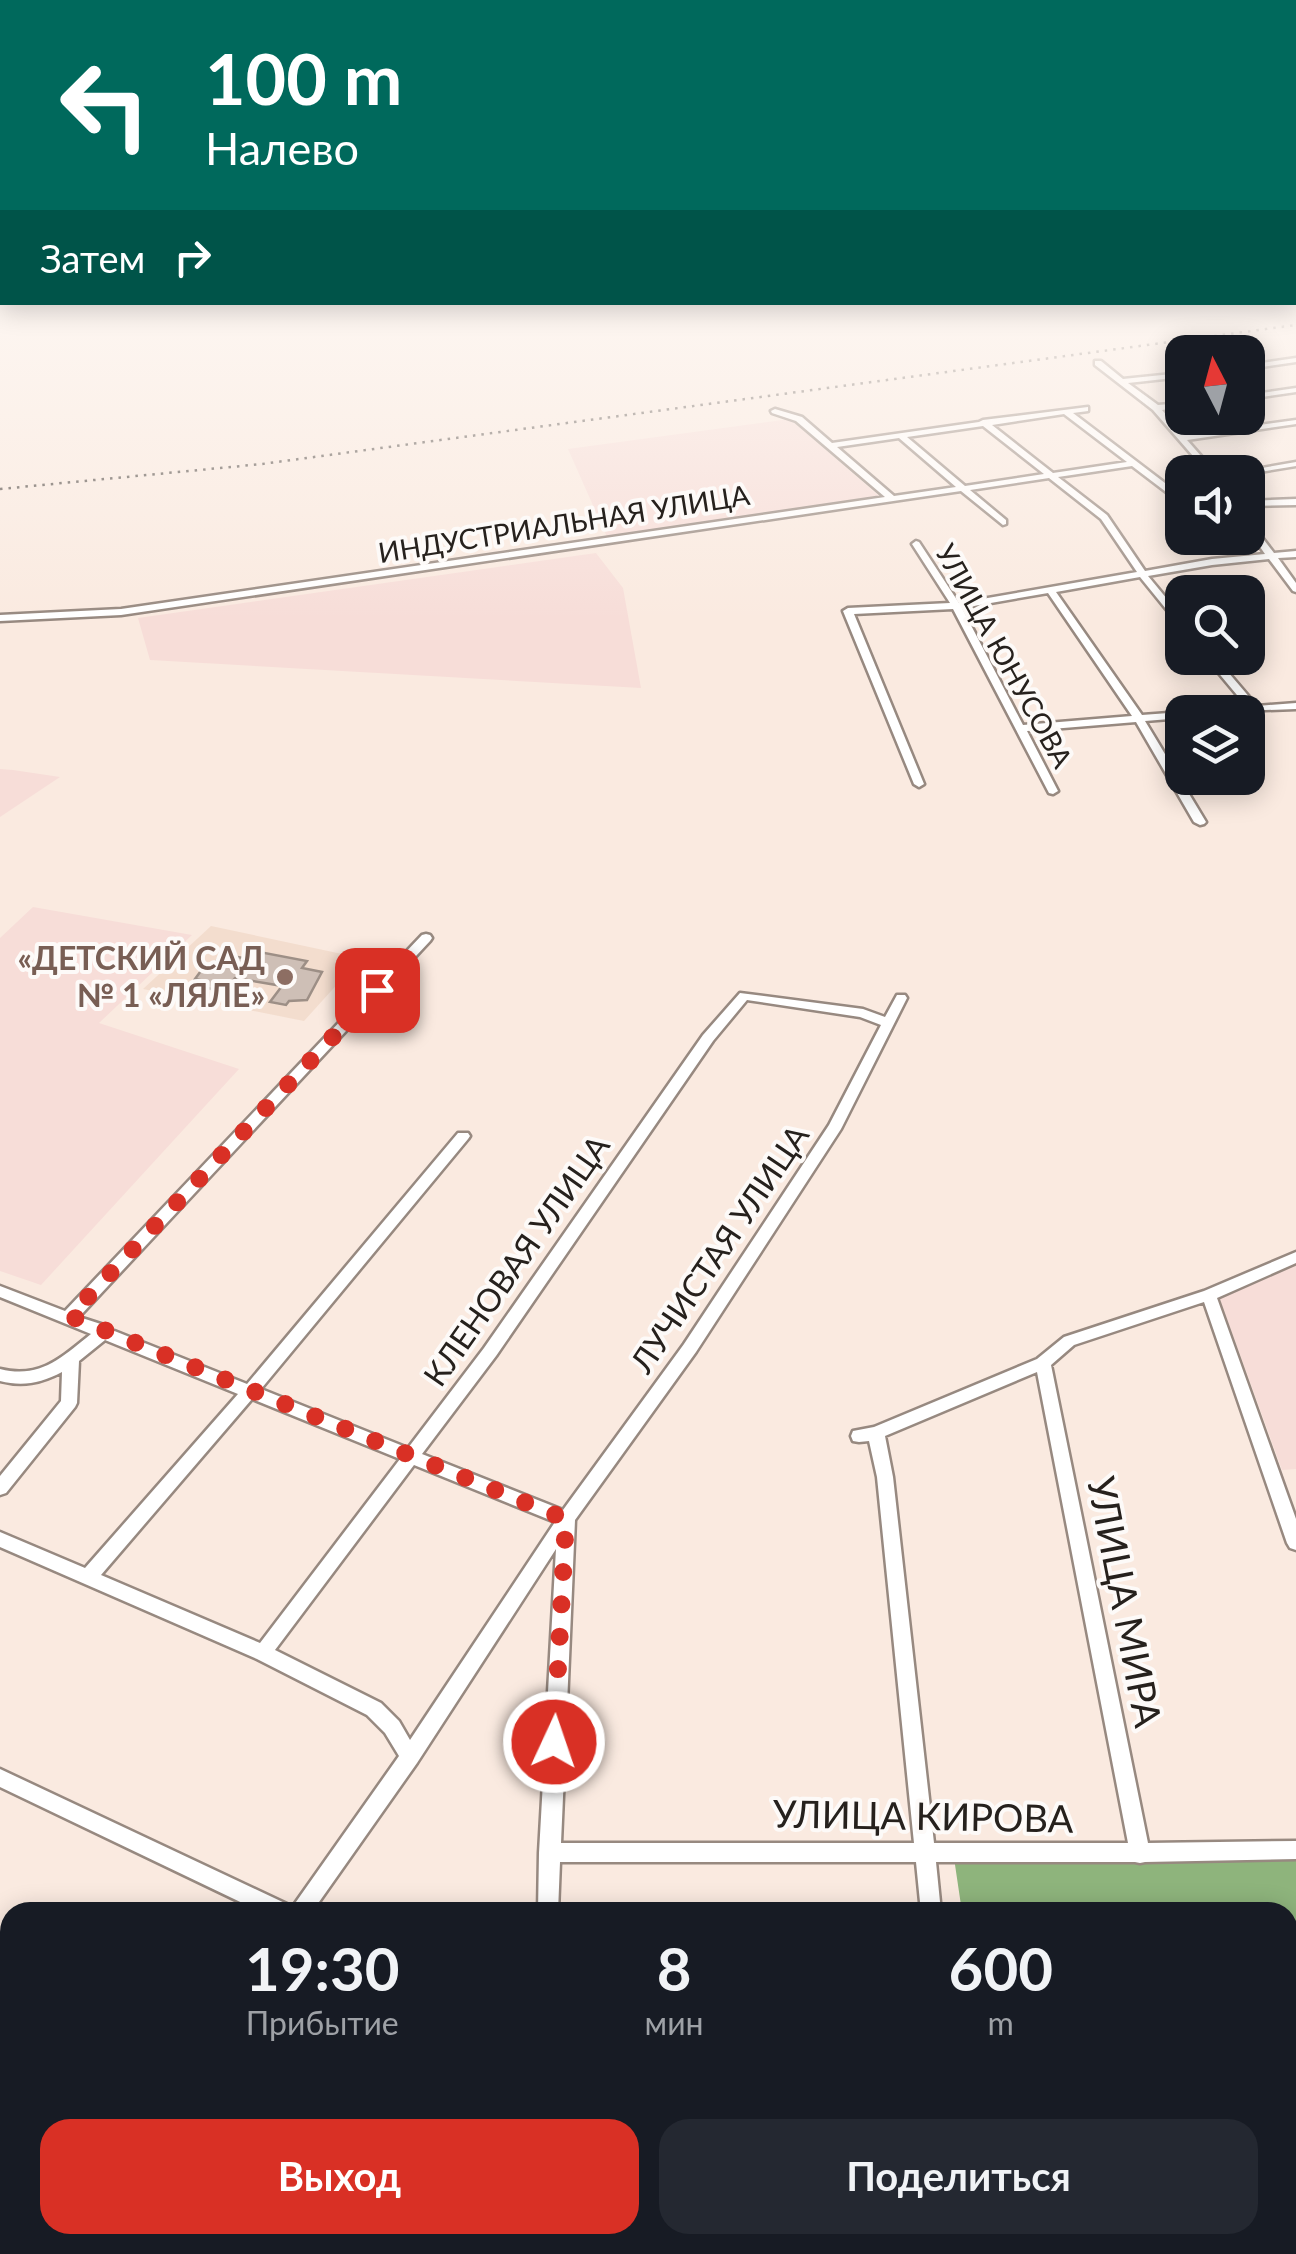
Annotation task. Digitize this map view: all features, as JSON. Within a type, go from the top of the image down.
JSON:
[{"type":"street","points":[[830,446],[1084,409]]},
{"type":"street","points":[[1157,409],[1196,455]]},
{"type":"street","points":[[774,411],[798,419],[891,498]]},
{"type":"street","points":[[1066,411],[1165,486]]},
{"type":"street","points":[[983,422],[1104,517],[1165,603]]},
{"type":"street","points":[[1181,438],[1296,422]]},
{"type":"street","points":[[900,435],[1003,522]]},
{"type":"street","name":"ИНДУСТРИАЛЬНАЯ УЛИЦА","points":[[0,618],[176,605],[1134,462]]},
{"type":"street","points":[[1265,469],[1296,464]]},
{"type":"street","points":[[1265,503],[1296,502]]},
{"type":"street","name":"УЛИЦА ЮНУСОВА","points":[[916,544],[956,606],[1053,790]]},
{"type":"street","points":[[1265,547],[1296,588]]},
{"type":"street","points":[[919,784],[848,611],[956,606],[1212,562],[1296,554]]},
{"type":"street","points":[[1052,590],[1138,718],[1200,822]]},
{"type":"street","points":[[1225,675],[1242,695]]},
{"type":"street","points":[[1265,709],[1296,706]]},
{"type":"street","points":[[1020,728],[1165,716]]},
{"type":"street","points":[[70,1316],[426,938]]},
{"type":"street","name":"КЛЕНОВАЯ УЛИЦА","points":[[263,1654],[490,1352],[708,1038],[744,996],[863,1012],[886,1023]]},
{"type":"street","name":"ЛУЧИСТАЯ УЛИЦА","points":[[307,1902],[410,1757],[566,1519],[690,1348],[836,1126],[902,998]]},
{"type":"street","points":[[90,1576],[463,1136]]},
{"type":"street","points":[[930,1902],[885,1476],[868,1434],[1043,1364],[1069,1340],[1208,1295],[1296,1257]]},
{"type":"street","points":[[0,1291],[566,1519],[548,1902]]},
{"type":"street","points":[[1208,1295],[1296,1544]]},
{"type":"street","points":[[0,1375],[13,1380],[33,1379],[71,1358],[105,1331]]},
{"type":"street","points":[[0,1488],[70,1403],[71,1358]]},
{"type":"street","name":"УЛИЦА МИРА","points":[[1043,1364],[1140,1854]]},
{"type":"street","points":[[0,1539],[263,1654],[374,1709],[392,1727],[410,1757]]},
{"type":"street","points":[[0,1778],[261,1902]]},
{"type":"street","name":"УЛИЦА КИРОВА","points":[[549,1854],[1140,1854],[1296,1850]]},
{"type":"shaded area","points":[[790,419],[879,496],[607,537],[568,449]]},
{"type":"shaded area","points":[[596,553],[623,588],[641,688],[150,660],[138,618]]},
{"type":"shaded area","points":[[0,769],[13,770],[60,777],[0,817]]},
{"type":"shaded area","points":[[33,907],[192,935],[99,1023],[239,1069],[41,1285],[0,1271],[0,938]]},
{"type":"shaded area","points":[[211,926],[361,958],[304,1021],[143,989]]},
{"type":"shaded area","points":[[1296,1265],[1296,1469],[1282,1470],[1219,1297]]},
{"type":"green space","points":[[1296,1855],[1296,1902],[961,1902],[954,1858]]},
{"type":"building","name":"«ДЕТСКИЙ САД № 1 «ЛЯЛЕ»","points":[[249,950],[307,961],[302,968],[322,972],[307,1000],[289,1001],[286,1005],[270,1002],[282,986],[235,978],[222,993],[197,984],[200,980],[195,979],[203,968],[210,969],[222,954],[243,958]]},
{"type":"railway","points":[[0,489],[262,464],[670,409]]},
{"type":"place","name":"«ДЕТСКИЙ САД № 1 «ЛЯЛЕ»","points":[[285,977]]},
{"type":"route","points":[[377,990],[70,1316],[566,1519],[554,1742]]}]
